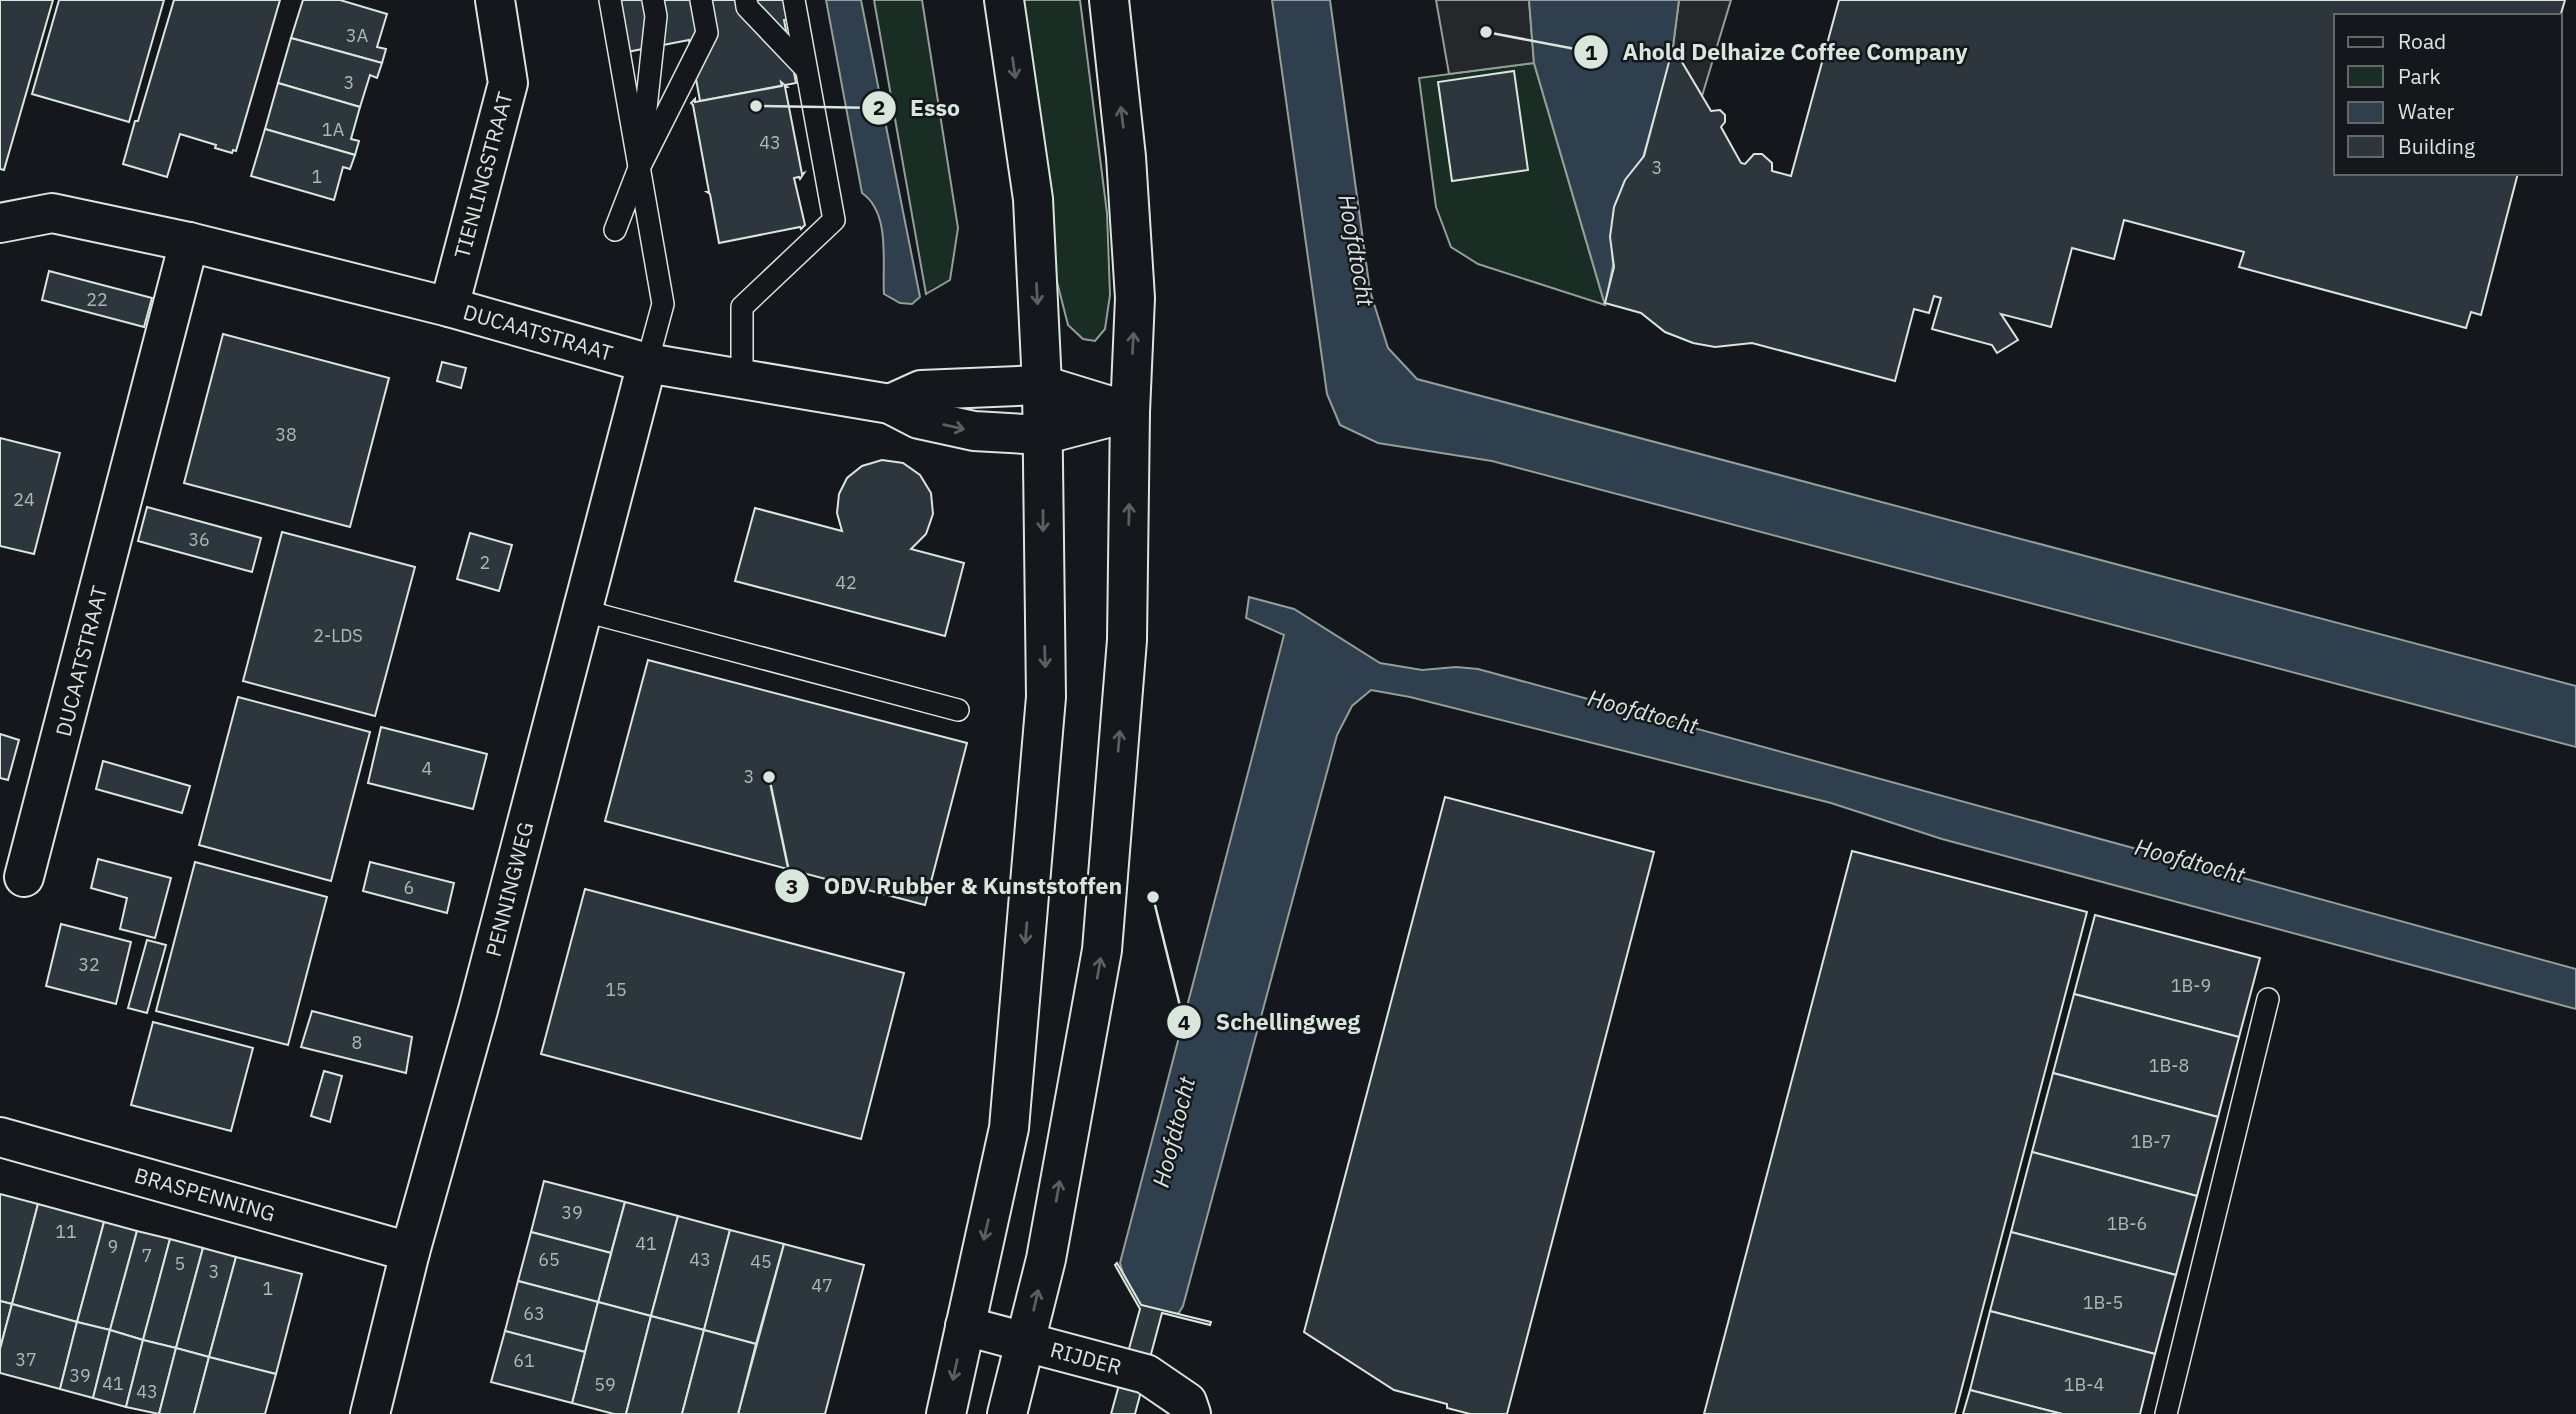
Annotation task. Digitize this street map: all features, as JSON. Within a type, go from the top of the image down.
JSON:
[{"type":"street","name":"TIENLINGSTRAAT","points":[[449,307],[508,83],[495,0]]},
{"type":"street","points":[[946,1414],[1009,1128],[1046,697],[1042,385],[1033,199],[1004,0]]},
{"type":"street","points":[[1007,1414],[1046,1259],[1102,950],[1127,640],[1130,412],[1135,298],[1126,157],[1109,0]]},
{"type":"street","name":"DUCAATSTRAAT","points":[[0,223],[52,213],[189,242],[449,307],[647,363],[890,404],[919,419],[974,431],[1042,435],[1130,412]]},
{"type":"street","name":"DUCAATSTRAAT","points":[[24,877],[189,242]]},
{"type":"street","name":"PENNINGWEG","points":[[370,1414],[410,1252],[478,1010],[647,363]]},
{"type":"street","points":[[890,404],[921,390],[1042,385],[1130,412]]},
{"type":"street","name":"BRASPENNING","points":[[0,1137],[410,1252]]},
{"type":"street","name":"RIJDER","points":[[965,1326],[1146,1374],[1187,1402],[1192,1414]]},
{"type":"lane","points":[[610,0],[663,304],[647,363]]},
{"type":"lane","points":[[639,167],[656,16],[653,0]]},
{"type":"lane","points":[[615,230],[639,167],[707,33],[701,0]]},
{"type":"lane","points":[[746,0],[747,7],[806,70]]},
{"type":"lane","points":[[742,380],[742,307],[834,220],[794,0]]},
{"type":"lane","points":[[581,610],[958,710]]},
{"type":"lane","points":[[2166,1414],[2268,999]]},
{"type":"green space","points":[[874,0],[922,0],[958,228],[950,280],[926,294]]},
{"type":"green space","points":[[1015,0],[1080,0],[1107,213],[1110,295],[1105,329],[1095,341],[1083,339],[1068,325],[1055,274]]},
{"type":"green space","points":[[1534,63],[1605,305],[1478,264],[1451,247],[1436,207],[1419,78]]},
{"type":"shaded area","points":[[1436,0],[1529,0],[1534,63],[1449,74]]},
{"type":"shaded area","points":[[1679,0],[1731,0],[1702,96],[1673,47]]},
{"type":"water","points":[[826,0],[861,0],[920,297],[912,304],[900,303],[884,294],[881,226],[871,202],[862,193]]},
{"type":"water","name":"Hoofdtocht","points":[[1272,0],[1330,0],[1370,291],[1388,348],[1417,379],[2576,686],[2576,747],[1492,461],[1378,443],[1340,425],[1327,394]]},
{"type":"water","points":[[1529,0],[1679,0],[1672,54],[1642,161],[1611,235],[1613,265],[1605,305],[1534,63]]},
{"type":"water","name":"Hoofdtocht","points":[[1249,597],[1294,609],[1380,663],[1422,670],[1456,667],[1478,669],[2576,969],[2576,1009],[1942,839],[1831,803],[1410,697],[1371,690],[1352,706],[1337,735],[1183,1306],[1178,1314],[1141,1305],[1120,1263],[1284,635],[1246,618]]},
{"type":"building","points":[[0,0],[53,0],[4,170],[0,169]]},
{"type":"building","points":[[59,0],[164,0],[129,122],[32,94]]},
{"type":"building","points":[[174,0],[280,0],[236,151],[233,150],[232,153],[215,148],[216,145],[180,134],[167,177],[123,164]]},
{"type":"building","points":[[303,0],[340,0],[387,14],[377,47],[386,49],[382,63],[291,38]]},
{"type":"building","points":[[618,0],[803,0],[805,16],[784,20],[796,83],[700,101],[689,40],[627,52]]},
{"type":"building","points":[[1839,0],[2565,0],[2561,14],[2334,14],[2334,175],[2517,175],[2481,315],[2471,312],[2466,328],[2239,267],[2244,252],[2124,220],[2114,259],[2072,248],[2051,327],[2001,314],[2018,340],[1997,353],[1992,345],[1932,329],[1941,298],[1934,296],[1929,313],[1914,309],[1895,381],[1752,343],[1715,347],[1693,343],[1665,332],[1641,313],[1605,303],[1614,267],[1610,237],[1614,207],[1625,180],[1644,156],[1673,47],[1711,111],[1720,110],[1725,115],[1725,122],[1721,127],[1741,163],[1745,164],[1754,154],[1762,154],[1772,163],[1772,171],[1791,176]]},
{"type":"building","points":[[291,38],[382,63],[377,78],[370,75],[360,107],[278,83]]},
{"type":"building","points":[[1514,71],[1528,170],[1452,181],[1438,82]]},
{"type":"building","points":[[781,82],[787,87],[802,174],[804,173],[800,179],[794,178],[805,225],[801,229],[800,227],[719,243],[691,103],[695,99],[695,102],[782,86]]},
{"type":"building","points":[[278,83],[360,107],[351,139],[359,141],[355,155],[265,129]]},
{"type":"building","points":[[265,129],[355,155],[350,169],[343,167],[334,200],[251,176]]},
{"type":"building","points":[[49,271],[152,298],[144,327],[42,300]]},
{"type":"building","points":[[223,334],[389,378],[350,527],[184,483]]},
{"type":"building","points":[[442,362],[466,368],[461,388],[437,381]]},
{"type":"building","points":[[0,438],[60,453],[34,554],[0,546]]},
{"type":"building","points":[[882,460],[903,463],[920,475],[931,493],[933,514],[926,534],[911,549],[964,563],[945,636],[735,581],[755,508],[842,531],[837,513],[839,494],[847,478],[862,466]]},
{"type":"building","points":[[147,507],[261,538],[252,572],[138,541]]},
{"type":"building","points":[[282,532],[415,567],[375,716],[243,681]]},
{"type":"building","points":[[470,533],[512,545],[499,591],[457,579]]},
{"type":"building","points":[[648,660],[967,743],[925,905],[605,821]]},
{"type":"building","points":[[238,697],[370,732],[331,881],[199,845]]},
{"type":"building","points":[[381,727],[487,754],[473,809],[368,783]]},
{"type":"building","points":[[0,734],[19,740],[8,780],[0,778]]},
{"type":"building","points":[[103,761],[190,786],[182,813],[96,789]]},
{"type":"building","points":[[1445,797],[1654,852],[1507,1414],[1470,1414],[1447,1408],[1447,1404],[1394,1390],[1304,1332]]},
{"type":"building","points":[[1852,851],[2087,912],[1955,1414],[1704,1414]]},
{"type":"building","points":[[98,859],[171,878],[155,938],[120,929],[127,898],[91,888]]},
{"type":"building","points":[[195,862],[327,897],[288,1045],[156,1011]]},
{"type":"building","points":[[370,862],[454,883],[447,913],[363,891]]},
{"type":"building","points":[[585,889],[904,973],[861,1139],[541,1054]]},
{"type":"building","points":[[2095,915],[2260,958],[2239,1037],[2074,994]]},
{"type":"building","points":[[61,924],[131,942],[116,1004],[46,986]]},
{"type":"building","points":[[147,940],[166,945],[147,1013],[128,1008]]},
{"type":"building","points":[[2074,994],[2239,1037],[2218,1117],[2053,1073]]},
{"type":"building","points":[[312,1011],[412,1037],[406,1073],[301,1047]]},
{"type":"building","points":[[153,1022],[253,1048],[231,1131],[131,1105]]},
{"type":"building","points":[[324,1071],[342,1076],[330,1122],[311,1116]]},
{"type":"building","points":[[2053,1073],[2218,1117],[2197,1196],[2032,1152]]},
{"type":"building","points":[[2032,1152],[2197,1196],[2176,1275],[2011,1232]]},
{"type":"building","points":[[544,1181],[625,1202],[611,1253],[531,1232]]},
{"type":"building","points":[[0,1194],[38,1204],[12,1304],[0,1301]]},
{"type":"building","points":[[625,1202],[678,1216],[651,1316],[598,1302]]},
{"type":"building","points":[[38,1204],[104,1222],[77,1322],[12,1304]]},
{"type":"building","points":[[678,1216],[730,1230],[704,1330],[651,1316]]},
{"type":"building","points":[[104,1222],[137,1231],[110,1330],[77,1322]]},
{"type":"building","points":[[730,1230],[784,1244],[756,1344],[704,1330]]},
{"type":"building","points":[[137,1231],[170,1239],[143,1340],[110,1330]]},
{"type":"building","points":[[531,1232],[611,1253],[598,1302],[518,1281]]},
{"type":"building","points":[[2011,1232],[2176,1275],[2155,1354],[1990,1311]]},
{"type":"building","points":[[170,1239],[203,1248],[176,1348],[143,1340]]},
{"type":"building","points":[[784,1244],[864,1265],[825,1414],[738,1414]]},
{"type":"building","points":[[203,1248],[236,1257],[209,1357],[176,1348]]},
{"type":"building","points":[[236,1257],[302,1274],[276,1374],[209,1357]]},
{"type":"building","points":[[1117,1263],[1141,1305],[1211,1322],[1210,1325],[1162,1313],[1135,1414],[1111,1414],[1140,1309],[1115,1265]]},
{"type":"building","points":[[518,1281],[598,1302],[585,1352],[505,1331]]},
{"type":"building","points":[[0,1301],[12,1304],[0,1349]]},
{"type":"building","points":[[598,1302],[651,1316],[626,1414],[614,1414],[572,1403]]},
{"type":"building","points":[[12,1304],[77,1322],[60,1389],[0,1373],[0,1349]]},
{"type":"building","points":[[1990,1311],[2155,1354],[2140,1414],[2062,1414],[1970,1390]]},
{"type":"building","points":[[651,1316],[704,1330],[682,1414],[626,1414]]},
{"type":"building","points":[[77,1322],[110,1330],[93,1398],[60,1389]]},
{"type":"building","points":[[110,1330],[143,1340],[126,1407],[93,1398]]},
{"type":"building","points":[[704,1330],[756,1344],[738,1414],[682,1414]]},
{"type":"building","points":[[505,1331],[585,1352],[572,1403],[491,1382]]},
{"type":"building","points":[[143,1340],[176,1348],[159,1414],[126,1407]]},
{"type":"building","points":[[176,1348],[209,1357],[194,1414],[159,1414]]},
{"type":"building","points":[[209,1357],[276,1374],[265,1414],[194,1414]]},
{"type":"building","points":[[1970,1390],[2062,1414],[1963,1414]]},
{"type":"place","name":"Ahold Delhaize Coffee Company","points":[[1486,32]]},
{"type":"place","name":"Esso","points":[[756,106]]},
{"type":"place","name":"ODV Rubber & Kunststoffen","points":[[769,777]]},
{"type":"place","name":"Schellingweg","points":[[1153,897]]}]
